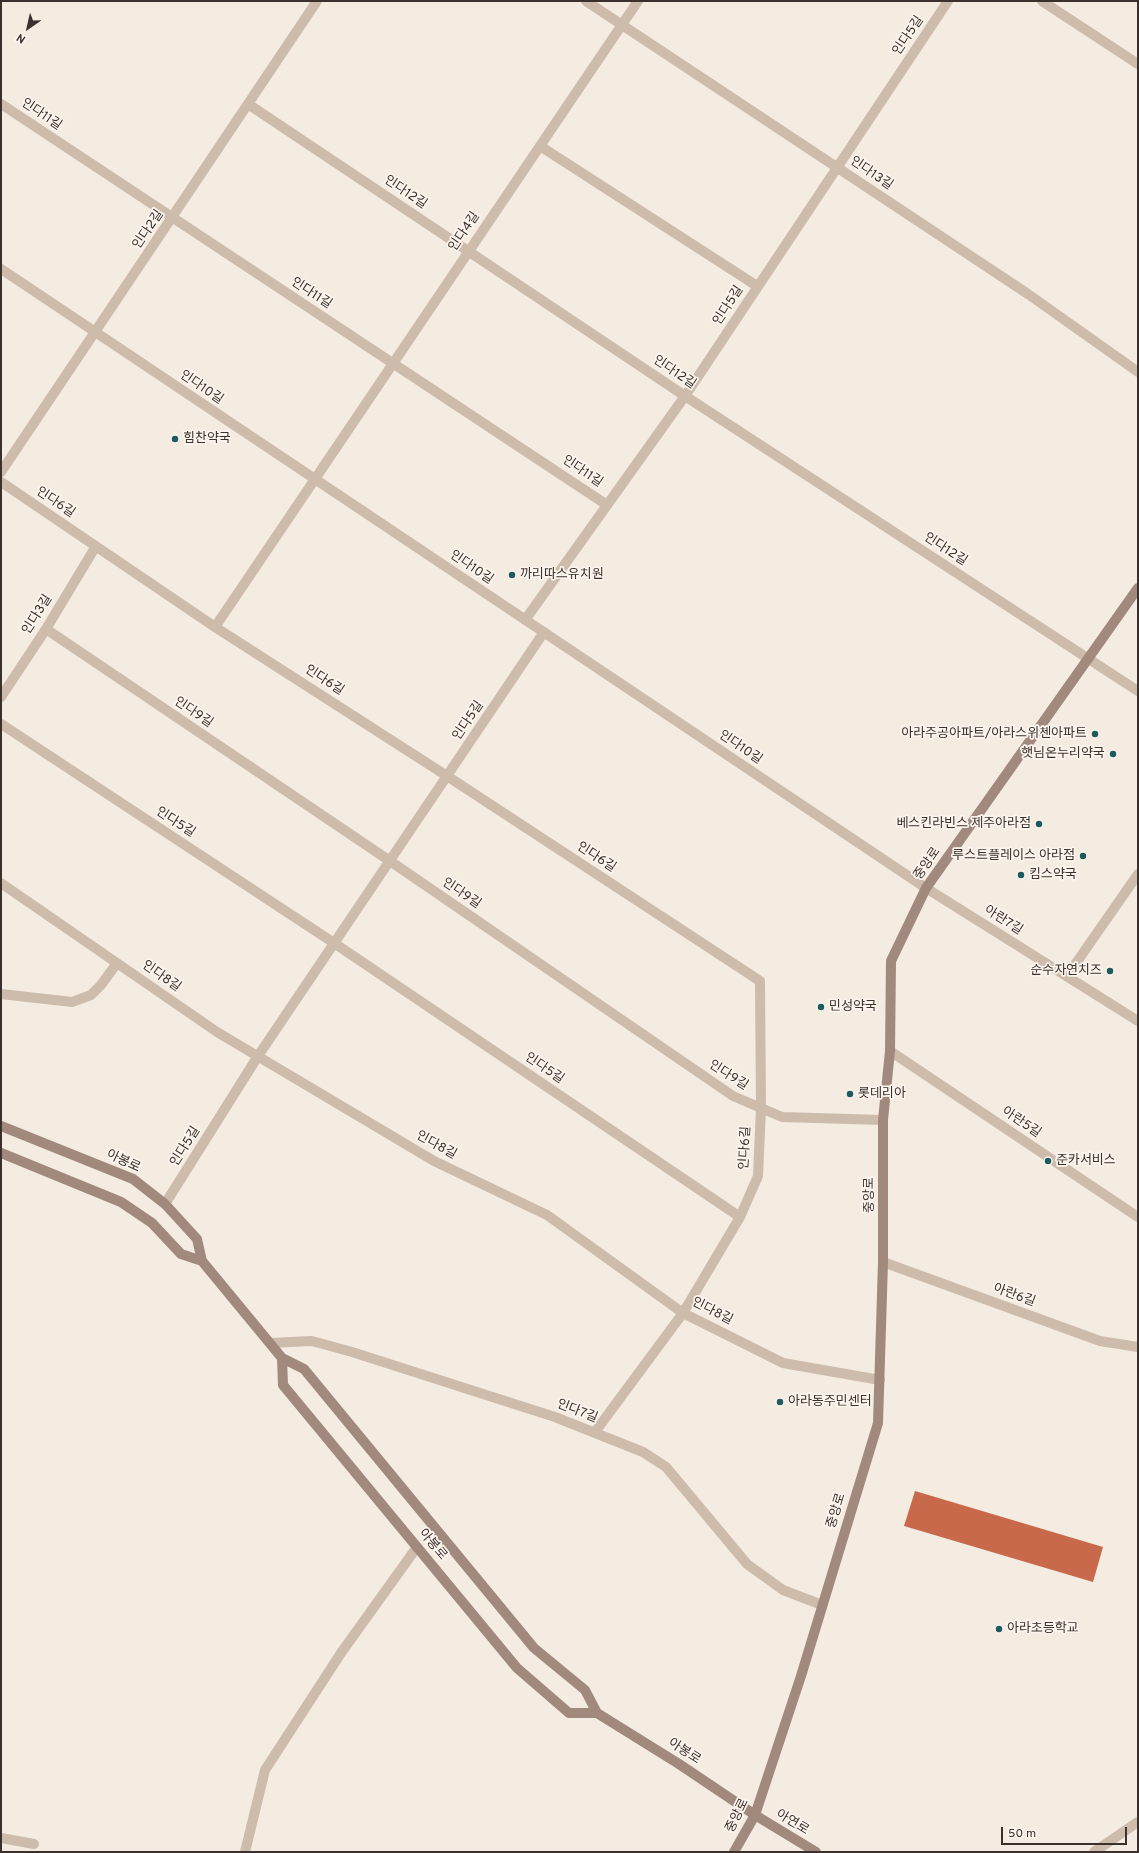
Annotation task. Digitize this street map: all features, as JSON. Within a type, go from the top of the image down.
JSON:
[{"type":"main road","name":"중앙로","points":[[734,1852],[755,1815],[801,1676],[878,1423],[883,1262],[883,1120],[890,1051],[891,961],[926,888],[1138,588]]},
{"type":"main road","name":"아봉로","points":[[1,1126],[133,1179],[165,1204],[197,1239],[202,1261],[282,1358],[304,1369],[534,1648],[585,1690],[597,1713],[755,1815]]},
{"type":"main road","points":[[1,1154],[121,1202],[152,1223],[181,1254],[202,1261]]},
{"type":"main road","name":"아봉로","points":[[282,1358],[283,1385],[517,1668],[569,1713],[597,1713]]},
{"type":"main road","name":"아연로","points":[[755,1815],[816,1852]]},
{"type":"street","name":"인다2길","points":[[1,472],[96,333],[317,1]]},
{"type":"street","name":"인다13길","points":[[586,1],[1028,294],[1138,372]]},
{"type":"street","name":"인다4길","points":[[215,626],[638,1]]},
{"type":"street","name":"인다5길","points":[[525,620],[685,396],[836,166],[948,1]]},
{"type":"street","points":[[1042,1],[1138,64]]},
{"type":"street","name":"인다11길","points":[[1,104],[607,505]]},
{"type":"street","name":"인다12길","points":[[248,104],[685,396],[1138,691]]},
{"type":"street","points":[[540,146],[757,286]]},
{"type":"street","name":"인다10길","points":[[1,270],[926,888]]},
{"type":"street","name":"인다6길","points":[[1,482],[215,626],[760,981],[761,1108],[758,1176],[740,1217],[683,1313],[595,1432]]},
{"type":"street","name":"인다3길","points":[[1,697],[46,629],[96,546]]},
{"type":"street","name":"인다9길","points":[[46,629],[390,861],[732,1096],[782,1117],[883,1120]]},
{"type":"street","name":"인다5길","points":[[165,1204],[258,1056],[544,632]]},
{"type":"street","name":"인다5길","points":[[1,724],[334,943],[740,1217]]},
{"type":"street","points":[[1067,976],[1138,874]]},
{"type":"street","name":"인다8길","points":[[1,882],[218,1032],[434,1161],[547,1215],[683,1313],[783,1363],[880,1380]]},
{"type":"street","name":"아란7길","points":[[926,888],[1138,1021]]},
{"type":"street","points":[[1,994],[72,1002],[91,995],[101,985],[117,963]]},
{"type":"street","name":"아란5길","points":[[890,1051],[1138,1217]]},
{"type":"street","name":"아란6길","points":[[883,1262],[1100,1341],[1138,1347]]},
{"type":"street","name":"인다7길","points":[[270,1343],[312,1341],[555,1417],[643,1452],[666,1467],[747,1564],[783,1590],[822,1605]]},
{"type":"street","points":[[245,1852],[265,1770],[341,1653],[417,1547]]},
{"type":"street","points":[[1094,1852],[1138,1822]]},
{"type":"street","points":[[1,1838],[34,1844]]},
{"type":"building","points":[[915,1491],[1103,1547],[1093,1582],[904,1526]]},
{"type":"place","name":"힘찬약국","points":[[175,439]]},
{"type":"place","name":"까리따스유치원","points":[[512,575]]},
{"type":"place","name":"아라주공아파트/아라스위첸아파트","points":[[1095,734]]},
{"type":"place","name":"햇님온누리약국","points":[[1113,754]]},
{"type":"place","name":"베스킨라빈스 제주아라점","points":[[1039,824]]},
{"type":"place","name":"루스트플레이스 아라점","points":[[1083,856]]},
{"type":"place","name":"킴스약국","points":[[1021,875]]},
{"type":"place","name":"순수자연치즈","points":[[1110,971]]},
{"type":"place","name":"민성약국","points":[[821,1007]]},
{"type":"place","name":"롯데리아","points":[[850,1094]]},
{"type":"place","name":"준카서비스","points":[[1048,1161]]},
{"type":"place","name":"아라동주민센터","points":[[780,1402]]},
{"type":"place","name":"아라초등학교","points":[[999,1629]]}]
